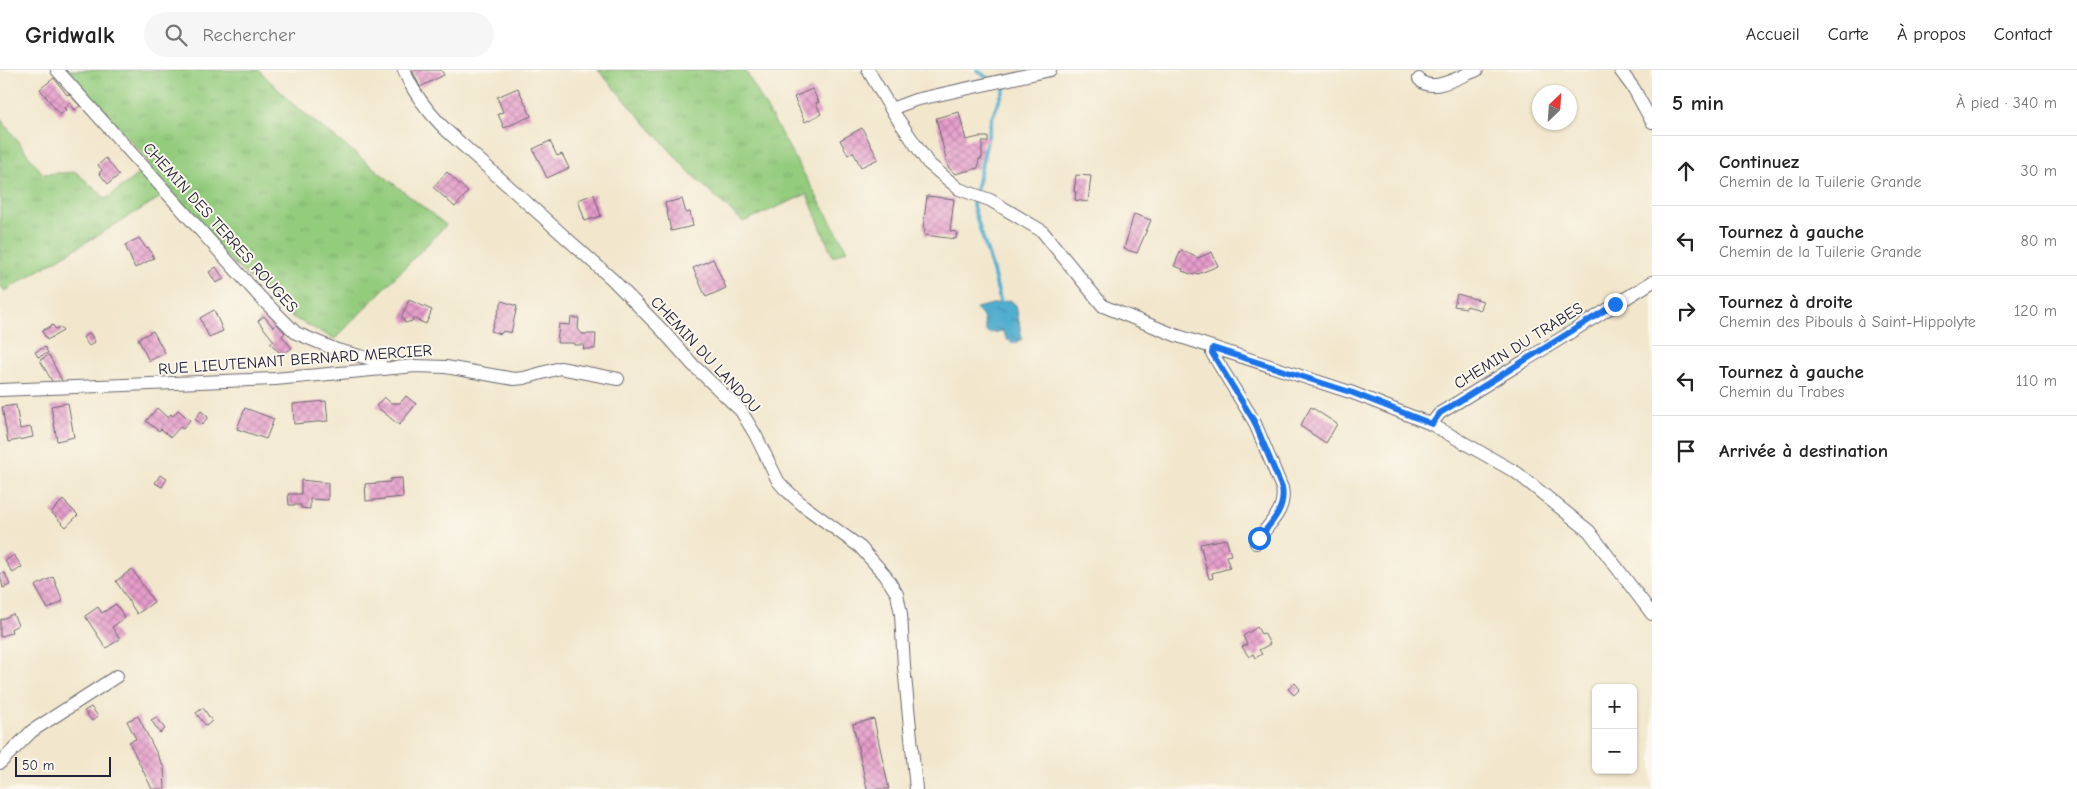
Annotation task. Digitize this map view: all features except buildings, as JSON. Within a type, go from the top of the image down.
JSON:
[{"type":"street","name":"CHEMIN DES TERRES ROUGES","points":[[57,70],[260,298],[296,333],[336,350],[379,361],[383,369]]},
{"type":"street","name":"CHEMIN DU LANDOU","points":[[404,70],[409,82],[426,108],[447,132],[612,279],[741,411],[756,436],[778,481],[784,488],[804,506],[860,547],[886,575],[897,594],[901,614],[916,789]]},
{"type":"street","points":[[868,70],[892,110],[928,163],[959,189],[990,200],[1042,231],[1103,306],[1213,348],[1353,393],[1432,424],[1517,473],[1589,531],[1652,614]]},
{"type":"street","points":[[892,110],[915,100],[1050,70]]},
{"type":"street","points":[[1419,78],[1426,85],[1439,84],[1477,70]]},
{"type":"street","points":[[1620,70],[1634,89],[1652,122]]},
{"type":"street","name":"CHEMIN DU TRABES","points":[[1432,424],[1440,413],[1452,405],[1652,282]]},
{"type":"street","points":[[1213,348],[1212,353],[1254,421],[1283,494],[1280,510],[1256,543]]},
{"type":"street","name":"RUE LIEUTENANT BERNARD MERCIER","points":[[0,390],[276,379],[415,366],[446,367],[514,379],[554,369],[567,369],[618,379]]},
{"type":"street","points":[[0,763],[32,731],[117,676]]},
{"type":"green space","points":[[65,70],[259,70],[295,106],[446,225],[335,339],[292,317],[161,197],[5,291],[0,285],[0,118],[43,174],[76,172],[106,199],[150,165],[141,152]]},
{"type":"green space","points":[[598,70],[745,70],[847,250],[833,257],[807,194],[743,222],[692,175]]},
{"type":"water","points":[[1010,300],[1016,305],[1022,339],[1013,344],[1007,340],[1003,331],[989,333],[986,331],[983,317],[976,308]]},
{"type":"waterway","points":[[977,70],[987,78]]},
{"type":"waterway","points":[[976,191],[992,117],[1006,85]]},
{"type":"waterway","points":[[974,201],[973,206],[1001,304]]},
{"type":"route","points":[[1259,538],[1280,510],[1283,500],[1282,488],[1254,421],[1212,353],[1213,348],[1353,393],[1432,424],[1440,413],[1615,304]]}]
